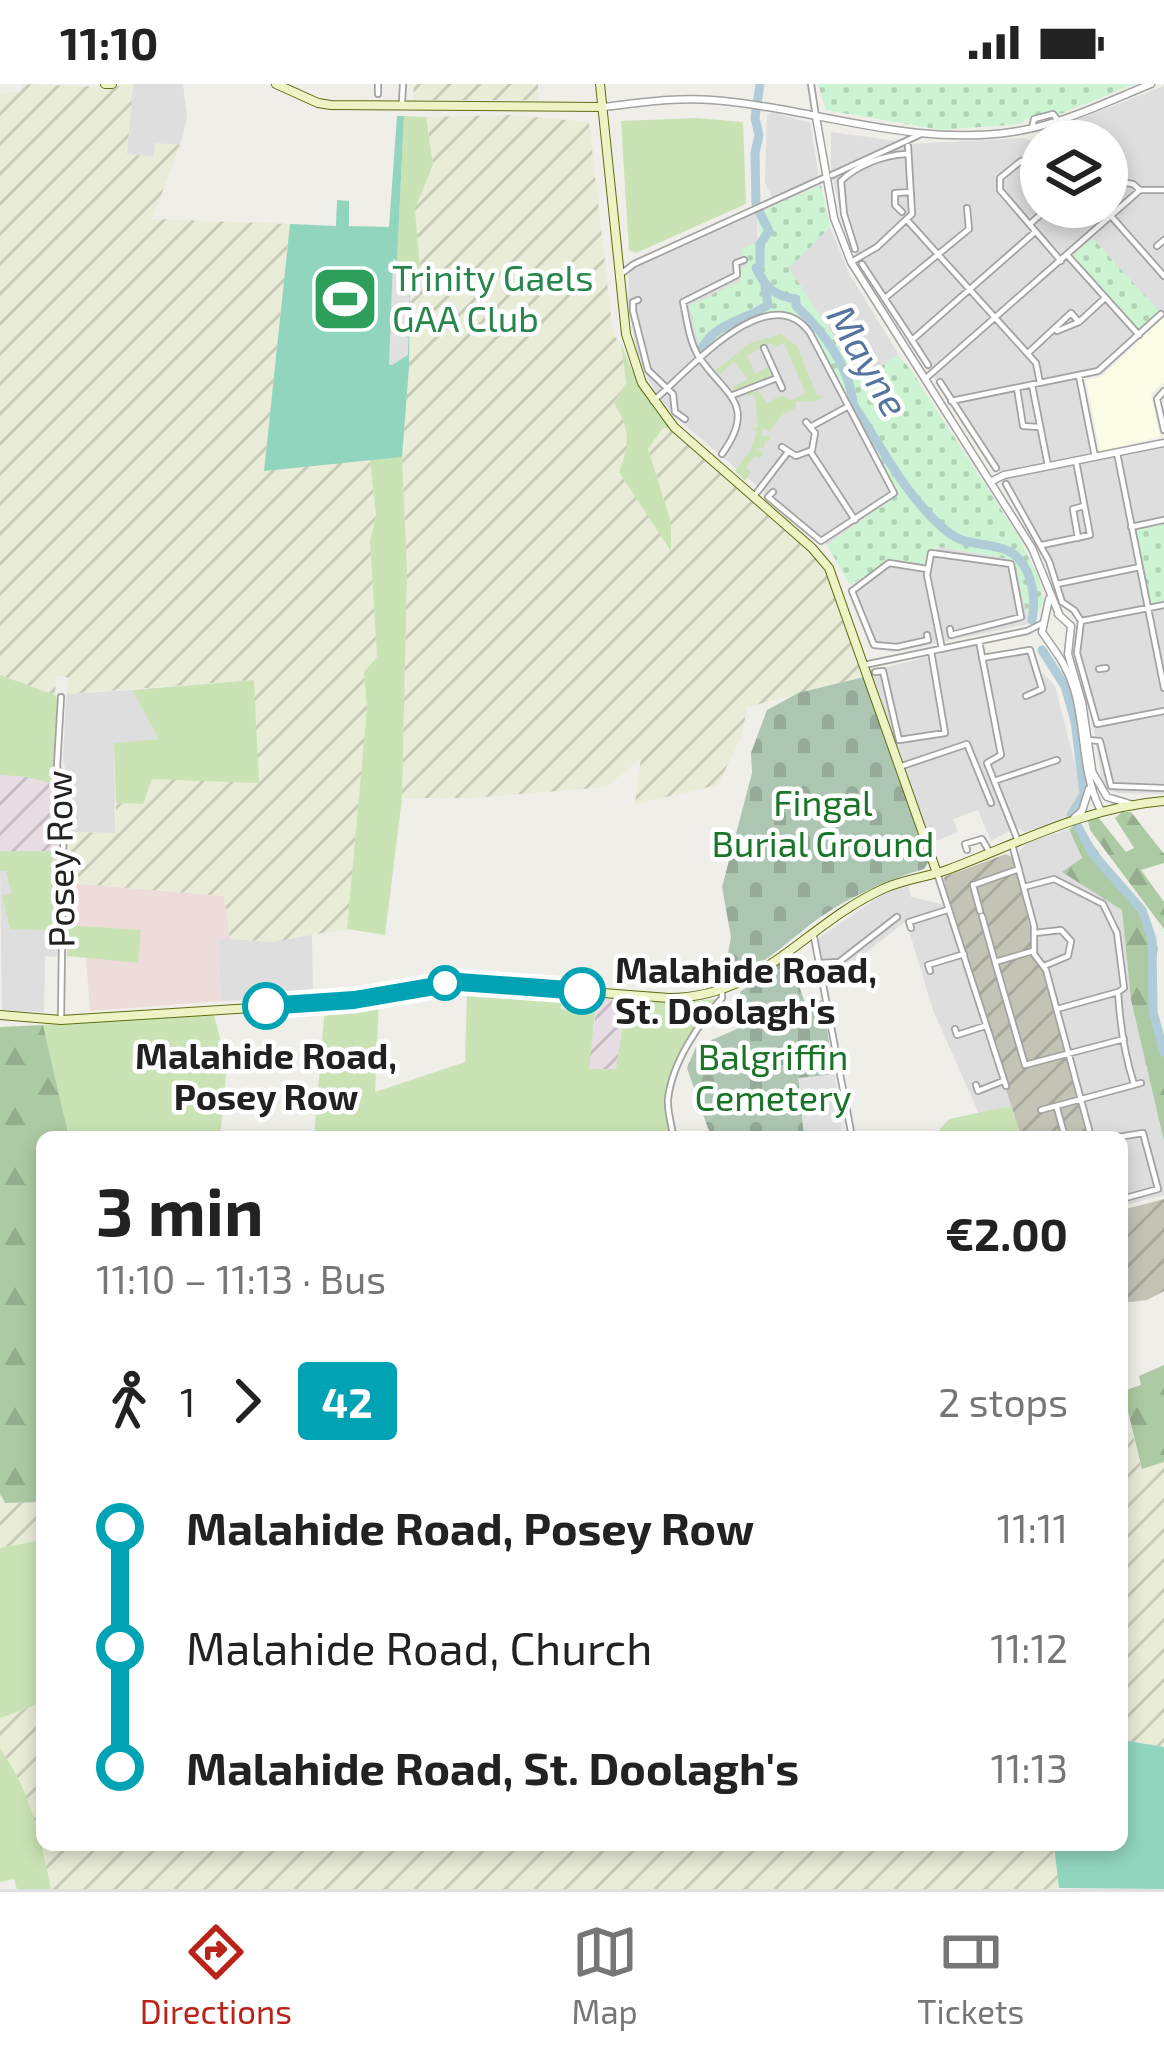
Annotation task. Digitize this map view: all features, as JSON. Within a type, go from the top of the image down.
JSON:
[{"type":"main road","points":[[276,84],[318,103],[602,107]]},
{"type":"main road","points":[[600,84],[622,306]]},
{"type":"main road","points":[[615,236],[615,266],[629,349],[653,401],[674,427],[829,568],[938,873]]},
{"type":"main road","points":[[0,1015],[62,1020],[318,1004],[459,982],[669,998],[722,992],[769,968],[812,932],[885,888],[938,873],[1100,809],[1164,803]]},
{"type":"street","points":[[378,84],[378,94]]},
{"type":"street","points":[[402,107],[403,84]]},
{"type":"street","points":[[811,84],[816,117],[856,249]]},
{"type":"street","points":[[602,107],[692,100],[744,104],[919,135],[997,134],[1058,121],[1151,84]]},
{"type":"street","points":[[834,178],[919,135]]},
{"type":"street","points":[[621,274],[766,205],[908,150],[912,214],[877,247],[850,262]]},
{"type":"street","points":[[1020,162],[1000,178],[1000,190],[1020,213]]},
{"type":"street","points":[[834,178],[834,218],[850,262],[1038,559],[1049,594],[1059,614],[1070,623],[1068,654],[1082,702],[1100,809]]},
{"type":"street","points":[[1128,183],[1140,190],[1164,190]]},
{"type":"street","points":[[1128,201],[1140,190]]},
{"type":"street","points":[[902,212],[895,205],[895,194],[911,192]]},
{"type":"street","points":[[885,298],[969,229],[967,208]]},
{"type":"street","points":[[906,221],[1036,363],[1048,466]]},
{"type":"street","points":[[1032,228],[1139,335]]},
{"type":"street","points":[[925,380],[1098,228]]},
{"type":"street","points":[[1122,228],[1164,276]]},
{"type":"street","points":[[912,340],[1035,232]]},
{"type":"street","points":[[1157,246],[1164,240]]},
{"type":"street","points":[[722,454],[738,421],[733,395],[693,346],[683,302],[737,275],[736,263],[745,260]]},
{"type":"street","points":[[862,264],[928,365]]},
{"type":"street","points":[[1052,331],[1067,329],[1105,298]]},
{"type":"street","points":[[638,300],[633,302],[633,311],[644,358],[653,379],[673,394],[675,412],[685,419]]},
{"type":"street","points":[[1028,353],[1071,314],[1078,322]]},
{"type":"street","points":[[951,401],[1098,371],[1161,314]]},
{"type":"street","points":[[653,401],[746,323],[792,316],[809,333],[894,493],[821,541],[768,497],[773,492]]},
{"type":"street","points":[[764,348],[782,388]]},
{"type":"street","points":[[1079,376],[1095,458]]},
{"type":"street","points":[[733,395],[778,378]]},
{"type":"street","points":[[940,382],[995,468]]},
{"type":"street","points":[[1017,388],[1023,426],[1040,426]]},
{"type":"street","points":[[1164,391],[1157,399],[1164,430]]},
{"type":"street","points":[[752,499],[785,450],[802,456],[810,452],[816,439],[809,424],[847,407]]},
{"type":"street","points":[[990,482],[1004,475],[1164,443]]},
{"type":"street","points":[[810,452],[856,520]]},
{"type":"street","points":[[1117,453],[1164,688]]},
{"type":"street","points":[[1042,545],[1090,535],[1076,461]]},
{"type":"street","points":[[1006,484],[1042,545],[1062,602],[1081,621],[1077,653],[1096,670],[1097,724],[1164,711]]},
{"type":"street","points":[[1078,538],[1072,513],[1075,507],[1084,506]]},
{"type":"street","points":[[1131,527],[1164,520]]},
{"type":"street","points":[[942,649],[927,568],[934,550],[1005,561],[1013,567],[1021,617],[951,635],[950,628]]},
{"type":"street","points":[[927,568],[889,563],[852,591],[869,640],[876,645],[913,644],[928,640],[927,635]]},
{"type":"street","points":[[1057,584],[1140,567]]},
{"type":"street","points":[[1049,594],[1044,621],[1048,639],[1062,657],[1074,688],[1089,795],[1082,812],[1070,821]]},
{"type":"street","points":[[1081,621],[1164,605]]},
{"type":"street","points":[[864,665],[1027,631],[1059,614]]},
{"type":"street","points":[[1027,631],[1065,640],[1070,633]]},
{"type":"street","points":[[979,641],[1001,755],[988,763],[1015,843],[1035,933],[1034,951],[1044,966],[1090,1131]]},
{"type":"street","points":[[875,672],[883,671],[899,740],[942,734],[946,730],[931,651]]},
{"type":"street","points":[[982,658],[1033,652],[1042,688],[1026,696]]},
{"type":"street","name":"Posey Row","points":[[61,698],[57,767],[64,789],[62,1020]]},
{"type":"street","points":[[1088,740],[1100,741],[1111,787],[1164,788]]},
{"type":"street","points":[[899,767],[967,744],[991,802]]},
{"type":"street","points":[[994,781],[1057,760]]},
{"type":"street","points":[[1085,761],[1100,809]]},
{"type":"street","points":[[1091,770],[1107,797],[1134,803]]},
{"type":"street","points":[[968,850],[965,844],[982,839],[990,853]]},
{"type":"street","points":[[1019,869],[973,885],[1025,1065],[1124,1039]]},
{"type":"street","points":[[938,873],[1005,1083],[978,1091],[976,1085]]},
{"type":"street","points":[[1024,887],[1054,879],[1103,904],[1117,933],[1124,988],[1057,1009]]},
{"type":"street","points":[[911,928],[909,922],[947,910]]},
{"type":"street","points":[[819,963],[839,962],[897,917]]},
{"type":"street","points":[[1035,933],[1061,930],[1071,941],[1067,956],[1044,966]]},
{"type":"street","points":[[812,932],[851,1131]]},
{"type":"street","points":[[995,962],[1034,951]]},
{"type":"street","points":[[930,971],[928,965],[964,954]]},
{"type":"street","points":[[672,1131],[670,1088],[694,1035],[722,992]]},
{"type":"street","points":[[1041,1110],[1138,1084],[1124,1039],[1118,992]]},
{"type":"street","points":[[955,1029],[957,1035],[985,1025]]},
{"type":"street","points":[[1057,1106],[1063,1131]]},
{"type":"street","points":[[1128,1135],[1143,1133],[1160,1188],[1128,1196]]},
{"type":"shaded area","points":[[22,84],[133,84],[127,154],[153,157],[155,143],[180,145],[152,219],[290,224],[264,470],[370,460],[376,517],[370,541],[377,658],[364,673],[367,708],[347,929],[272,942],[230,939],[224,896],[68,883],[68,832],[115,833],[116,803],[143,804],[151,779],[253,680],[66,694],[69,678],[56,675],[55,695],[0,675],[0,93],[20,92]]},
{"type":"shaded area","points":[[133,84],[183,84],[187,117],[180,145],[156,144],[154,157],[126,154]]},
{"type":"shaded area","points":[[414,84],[538,84],[538,100],[413,100]]},
{"type":"shaded area","points":[[1164,86],[1164,315],[1102,374],[1077,380],[1090,453],[994,472],[849,244],[831,173],[831,132],[896,141],[900,148],[1020,138],[1020,228],[1128,228],[1128,120],[1077,120]]},
{"type":"shaded area","points":[[772,112],[810,123],[819,177],[772,197],[765,183],[767,116]]},
{"type":"shaded area","points":[[510,115],[589,122],[613,335],[621,343],[626,383],[614,403],[625,421],[629,446],[619,472],[671,550],[671,522],[648,449],[663,428],[672,427],[823,564],[864,677],[747,707],[742,735],[718,785],[635,804],[641,758],[606,787],[473,798],[402,798],[407,571],[402,457],[410,271],[420,269],[415,209],[433,165],[426,117]]},
{"type":"shaded area","points":[[757,213],[758,242],[741,250],[747,267],[741,268],[739,281],[701,351],[747,319],[793,313],[808,324],[899,494],[827,545],[674,416],[655,393],[637,355],[628,300],[629,271]]},
{"type":"shaded area","points":[[830,227],[850,275],[899,355],[862,378],[788,268]]},
{"type":"shaded area","points":[[393,259],[410,271],[408,355],[389,365]]},
{"type":"shaded area","points":[[1164,317],[1164,382],[1151,394],[1160,437],[1100,451],[1086,380],[1101,377]]},
{"type":"shaded area","points":[[1164,448],[1164,794],[1118,793],[1102,782],[1089,701],[1073,652],[1079,630],[1076,617],[1060,605],[1046,563],[1001,483],[1004,478]]},
{"type":"shaded area","points":[[940,547],[1010,559],[1029,624],[894,652],[871,648],[847,589],[892,560]]},
{"type":"shaded area","points":[[976,645],[998,754],[981,763],[1004,755],[985,661],[1027,652],[1037,675],[1044,674],[1055,686],[1084,798],[1065,818],[1025,832],[1016,827],[991,841],[978,810],[953,819],[958,832],[931,843],[871,671]]},
{"type":"shaded area","points":[[132,690],[160,740],[114,743],[115,833],[68,832],[70,783],[63,762],[66,694]]},
{"type":"shaded area","points":[[0,775],[63,787],[61,851],[0,851]]},
{"type":"shaded area","points":[[1069,829],[1082,858],[1063,872],[1122,909],[1131,1000],[1164,1141],[1164,1195],[1128,1204],[1128,1131],[1087,1131],[1043,971],[1030,950],[1031,932],[1014,858],[1026,843]]},
{"type":"shaded area","points":[[1006,854],[1014,858],[1031,932],[1030,950],[1043,971],[1085,1131],[1019,1131],[944,877]]},
{"type":"shaded area","points":[[6,870],[11,895],[3,897],[9,916],[60,931],[57,957],[45,956],[44,1012],[2,1010],[0,871]]},
{"type":"shaded area","points":[[944,877],[955,926],[1008,1085],[1011,1106],[979,1114],[933,1010],[906,921],[841,972],[827,975],[817,939],[891,889],[908,885],[911,897],[943,904],[936,878]]},
{"type":"shaded area","points":[[68,883],[224,896],[230,939],[218,939],[221,1001],[90,1011],[86,957],[138,963],[140,930],[67,925]]},
{"type":"shaded area","points":[[312,933],[313,997],[221,1001],[218,938],[272,942]]},
{"type":"shaded area","points":[[598,998],[620,999],[623,1021],[616,1070],[588,1069]]},
{"type":"shaded area","points":[[835,1074],[841,1131],[803,1131],[798,1078]]},
{"type":"shaded area","points":[[1164,1199],[1164,1291],[1128,1302],[1128,1208]]},
{"type":"shaded area","points":[[1132,1432],[1142,1469],[1164,1462],[1164,1747],[1128,1741],[1128,1433]]},
{"type":"shaded area","points":[[0,1493],[6,1503],[34,1502],[36,1541],[0,1548]]},
{"type":"shaded area","points":[[36,1705],[36,1828],[14,1769],[0,1748],[0,1718]]},
{"type":"shaded area","points":[[43,1851],[1055,1851],[1059,1889],[51,1889]]},
{"type":"green space","points":[[818,84],[1134,84],[1063,113],[1030,117],[1020,124],[941,130],[826,110]]},
{"type":"green space","name":"Trinity Gaels GAA Club","points":[[397,116],[404,116],[397,261],[410,271],[402,457],[264,471],[290,224],[336,226],[337,200],[349,201],[349,226],[389,227]]},
{"type":"green space","points":[[404,116],[426,117],[433,165],[415,209],[420,270],[410,271],[397,261]]},
{"type":"green space","points":[[696,118],[743,122],[746,204],[636,253],[629,250],[621,121]]},
{"type":"green space","points":[[821,185],[830,227],[789,268],[861,378],[899,355],[910,369],[1017,534],[1039,578],[1044,603],[1029,624],[1010,559],[939,547],[931,549],[925,564],[892,560],[850,585],[827,545],[899,494],[808,324],[793,316],[765,314],[738,324],[701,351],[689,306],[739,281],[741,268],[747,266],[740,250],[757,242],[760,235],[757,213]]},
{"type":"green space","points":[[1092,238],[1160,312],[1139,331],[1072,257]]},
{"type":"green space","points":[[781,334],[797,346],[817,395],[824,397],[796,401],[796,408],[783,414],[770,431],[762,428],[761,435],[769,436],[769,441],[757,448],[763,453],[746,467],[751,472],[745,481],[735,471],[750,451],[757,431],[752,428],[758,428],[755,395],[746,393],[759,391],[767,403],[782,395],[790,400],[806,394],[784,343],[774,347],[771,343],[747,355],[755,374],[768,367],[772,378],[735,390],[748,379],[734,362],[720,374],[716,370],[750,343]]},
{"type":"green space","points":[[621,343],[647,399],[672,427],[663,428],[648,449],[671,522],[671,551],[619,472],[627,437],[614,403],[626,383]]},
{"type":"green space","points":[[402,457],[407,571],[402,798],[385,935],[347,929],[367,708],[364,672],[377,657],[370,541],[376,516],[370,460]]},
{"type":"green space","points":[[1164,522],[1164,602],[1150,605],[1135,528]]},
{"type":"green space","points":[[0,675],[55,695],[59,704],[54,776],[63,787],[0,775]]},
{"type":"green space","name":"Fingal Burial Ground","points":[[864,677],[929,861],[924,869],[879,885],[834,909],[757,966],[722,985],[731,937],[722,887],[752,773],[751,753],[767,710],[798,693]]},
{"type":"green space","points":[[254,680],[259,783],[152,779],[143,804],[116,803],[114,743],[159,739],[132,690]]},
{"type":"green space","points":[[1131,812],[1164,854],[1164,863],[1141,870],[1164,902],[1164,929],[1090,830],[1088,821],[1098,817],[1126,852],[1134,848],[1115,818]]},
{"type":"green space","points":[[1079,824],[1126,893],[1144,909],[1158,948],[1151,983],[1164,1045],[1164,1141],[1131,1000],[1122,910],[1062,872],[1082,858],[1069,829]]},
{"type":"green space","points":[[0,851],[61,851],[60,931],[10,929],[2,896],[11,894],[6,871],[0,871]]},
{"type":"green space","points":[[67,925],[141,930],[138,963],[67,956]]},
{"type":"green space","name":"Balgriffin Cemetery","points":[[789,957],[805,1003],[823,1000],[841,1131],[709,1131],[687,1068],[696,1047],[748,1024],[740,992]]},
{"type":"green space","points":[[467,993],[556,997],[561,1009],[579,1012],[582,996],[597,996],[589,1069],[616,1069],[623,1022],[616,1020],[619,999],[676,1003],[716,999],[690,1036],[670,1079],[669,1131],[315,1131],[325,1006],[379,998],[375,1092],[465,1062]]},
{"type":"green space","points":[[213,1012],[227,1064],[221,1131],[68,1131],[43,1025]]},
{"type":"green space","points":[[43,1025],[68,1131],[36,1131],[36,1502],[5,1503],[0,1493],[0,1027]]},
{"type":"green space","points":[[1011,1106],[1019,1131],[938,1131],[949,1119]]},
{"type":"green space","points":[[1164,1365],[1164,1462],[1142,1469],[1128,1412],[1128,1389],[1141,1385],[1139,1376]]},
{"type":"green space","points":[[36,1541],[36,1705],[0,1718],[0,1548]]},
{"type":"green space","points":[[1128,1741],[1164,1747],[1164,1889],[1059,1888],[1055,1851],[1128,1851]]},
{"type":"green space","points":[[0,1748],[27,1798],[36,1827],[36,1851],[42,1851],[51,1889],[17,1889],[14,1879],[0,1882]]},
{"type":"waterway","name":"Mayne","points":[[760,84],[755,118],[759,135],[756,205],[769,231],[760,244],[760,266],[756,268],[772,290],[796,299],[796,306],[825,338],[847,377],[853,404],[896,472],[934,520],[957,538],[1011,552],[1023,564],[1032,588],[1032,620]]},
{"type":"waterway","points":[[701,350],[722,328],[768,305],[765,286]]},
{"type":"waterway","name":"Mayne","points":[[1042,650],[1065,686],[1075,721],[1084,794],[1071,815]]},
{"type":"waterway","name":"Mayne","points":[[1077,825],[1093,854],[1142,910],[1152,939],[1153,1012],[1164,1052]]},
{"type":"bus line","name":"42","points":[[266,1006],[354,1000],[459,982],[582,991]]},
{"type":"place","name":"Trinity Gaels GAA Club","points":[[345,299]]},
{"type":"place","name":"Malahide Road, St. Doolagh's","points":[[582,991]]},
{"type":"place","name":"Malahide Road, Posey Row","points":[[266,1006]]}]
